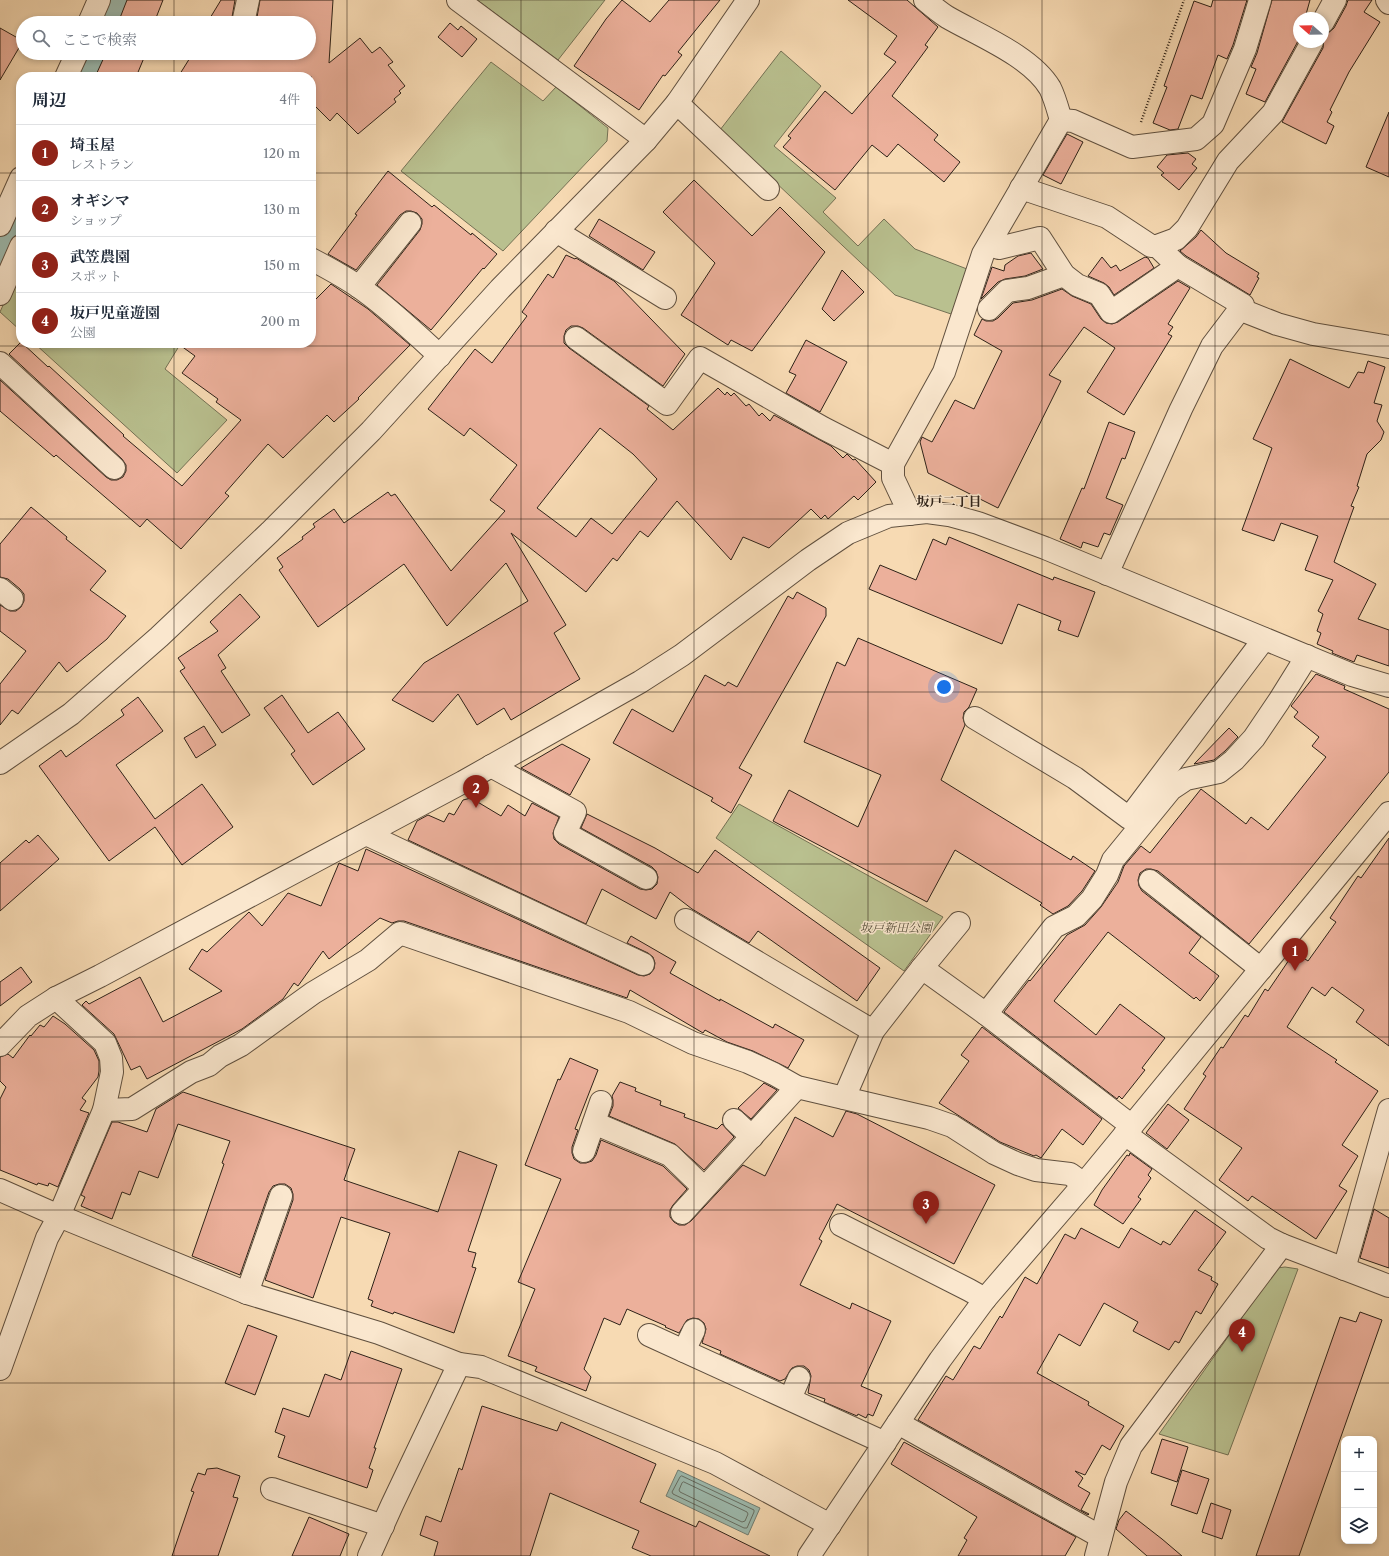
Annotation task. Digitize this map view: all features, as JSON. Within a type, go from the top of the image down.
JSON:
[{"type":"street","points":[[93,16],[99,0]]},
{"type":"street","points":[[245,16],[248,0]]},
{"type":"street","points":[[458,0],[646,140]]},
{"type":"street","points":[[0,763],[71,714],[165,632],[276,526],[371,431],[556,231],[646,140],[677,103],[748,0]]},
{"type":"street","points":[[910,514],[893,478],[893,464],[944,372],[981,261],[1021,188],[1061,120],[1050,88],[1038,73],[1019,58],[979,33],[946,16],[925,0]]},
{"type":"street","points":[[1061,120],[1073,121],[1132,147],[1196,139],[1212,124],[1244,49],[1260,0]]},
{"type":"street","points":[[1328,12],[1335,0]]},
{"type":"street","points":[[1021,188],[1107,217],[1150,246],[1157,246],[1176,239],[1187,228],[1228,161],[1273,113],[1309,48]]},
{"type":"street","points":[[68,72],[74,60]]},
{"type":"street","points":[[677,103],[768,189]]},
{"type":"street","points":[[0,225],[16,189]]},
{"type":"street","points":[[359,287],[410,223]]},
{"type":"street","points":[[556,231],[665,298]]},
{"type":"street","points":[[989,245],[999,248],[1040,238],[1064,275],[1077,285],[1099,294],[1111,312],[1178,266]]},
{"type":"street","points":[[1107,574],[1181,409],[1208,353],[1243,305],[1178,266],[1157,246]]},
{"type":"street","points":[[0,294],[16,257]]},
{"type":"street","points":[[316,262],[359,287],[400,319],[440,356]]},
{"type":"street","points":[[989,309],[1007,291],[1028,288],[1064,275]]},
{"type":"street","points":[[1239,309],[1277,324],[1313,334],[1389,347]]},
{"type":"street","points":[[576,338],[667,404],[700,358],[823,428],[893,464]]},
{"type":"street","points":[[0,363],[114,468]]},
{"type":"street","points":[[0,1045],[28,1016],[56,998],[366,834],[640,682],[682,655],[814,556],[848,533],[889,516],[926,512],[949,515],[978,523],[1107,574],[1352,675],[1389,686]]},
{"type":"street","points":[[975,718],[1075,778],[1129,818],[1264,638]]},
{"type":"street","points":[[986,1014],[1054,927],[1076,916],[1092,899],[1107,875],[1113,860],[1171,789],[1186,779],[1219,772],[1234,760],[1254,738],[1307,656]]},
{"type":"street","points":[[491,766],[575,812],[565,832],[646,878]]},
{"type":"street","points":[[809,1556],[940,1360],[985,1299],[1084,1184],[1389,813]]},
{"type":"street","points":[[366,834],[643,964]]},
{"type":"street","points":[[1150,881],[1260,969]]},
{"type":"street","points":[[686,920],[873,1031]]},
{"type":"street","points":[[844,1098],[873,1031],[959,923]]},
{"type":"street","points":[[104,1110],[132,1109],[191,1072],[209,1065],[220,1056],[241,1046],[313,993],[368,960],[400,933],[629,1012],[693,1043],[748,1062],[797,1087],[929,1118],[952,1126],[994,1153],[1018,1164],[1036,1170],[1070,1174],[1084,1184]]},
{"type":"street","points":[[922,968],[986,1014],[1128,1130],[1268,1238],[1282,1245],[1389,1286]]},
{"type":"street","points":[[0,1369],[47,1238],[59,1216],[104,1110],[112,1072],[111,1058],[105,1043],[56,998]]},
{"type":"street","points":[[682,1213],[797,1087]]},
{"type":"street","points":[[584,1151],[601,1102]]},
{"type":"street","points":[[1344,1269],[1389,1110]]},
{"type":"street","points":[[734,1120],[752,1137]]},
{"type":"street","points":[[594,1123],[670,1155],[704,1188]]},
{"type":"street","points":[[0,1190],[59,1216],[247,1293],[378,1333],[459,1364],[481,1367],[715,1463],[830,1525]]},
{"type":"street","points":[[247,1293],[281,1196]]},
{"type":"street","points":[[841,1225],[985,1299]]},
{"type":"street","points":[[898,1423],[1099,1546],[1116,1482],[1131,1446],[1282,1245]]},
{"type":"street","points":[[684,1351],[694,1330]]},
{"type":"street","points":[[650,1335],[885,1443]]},
{"type":"street","points":[[369,1556],[459,1364]]},
{"type":"street","points":[[790,1399],[799,1378]]},
{"type":"street","points":[[272,1489],[383,1526]]},
{"type":"path","points":[[1132,147],[1184,0]]},
{"type":"green space","points":[[477,0],[605,0],[558,60]]},
{"type":"green space","points":[[781,51],[821,86],[774,146],[836,198],[823,212],[858,246],[884,219],[915,249],[967,269],[954,315],[895,295],[720,130]]},
{"type":"green space","points":[[491,62],[543,101],[556,87],[608,128],[607,141],[503,251],[401,171]]},
{"type":"green space","points":[[16,276],[16,326],[0,312]]},
{"type":"green space","points":[[40,348],[178,348],[165,369],[227,420],[177,473]]},
{"type":"green space","name":"坂戸新田公園","points":[[739,804],[943,917],[904,971],[716,838]]},
{"type":"green space","points":[[1285,1267],[1298,1269],[1228,1455],[1159,1434],[1277,1268]]},
{"type":"water","points":[[678,1470],[760,1508],[748,1535],[666,1496]]},
{"type":"building","points":[[127,0],[163,0],[157,16],[121,16]]},
{"type":"building","points":[[221,0],[235,0],[232,16],[211,16]]},
{"type":"building","points":[[260,0],[333,0],[329,63],[360,38],[372,53],[380,47],[393,62],[388,65],[405,86],[399,91],[401,93],[394,99],[396,102],[358,134],[337,113],[330,121],[316,107],[316,72],[181,72],[189,60],[316,60],[316,16],[257,16]]},
{"type":"building","points":[[622,0],[650,22],[669,0],[720,0],[678,52],[682,55],[665,76],[663,75],[639,110],[574,66],[606,19]]},
{"type":"building","points":[[848,0],[907,0],[938,27],[925,45],[928,47],[892,96],[938,135],[934,140],[960,162],[944,182],[898,144],[887,157],[872,145],[835,190],[783,147],[791,138],[788,136],[825,91],[852,114],[896,62],[884,54],[897,36]]},
{"type":"building","points":[[1213,0],[1247,0],[1227,59],[1218,55],[1202,99],[1191,95],[1178,129],[1170,130],[1153,123],[1167,87],[1164,86],[1194,1],[1211,7]]},
{"type":"building","points":[[1272,0],[1310,0],[1307,12],[1293,12],[1293,48],[1294,48],[1265,102],[1246,94],[1256,69],[1251,67],[1257,53]]},
{"type":"building","points":[[1348,0],[1372,0],[1364,12],[1380,22],[1349,72],[1330,110],[1332,112],[1327,122],[1334,126],[1326,144],[1282,122],[1323,48],[1329,48],[1329,32],[1334,28]]},
{"type":"building","points":[[450,23],[458,30],[461,26],[477,39],[462,57],[438,37]]},
{"type":"building","points":[[0,28],[16,37],[16,53],[0,80]]},
{"type":"building","points":[[103,60],[143,60],[138,72],[97,72]]},
{"type":"building","points":[[1389,112],[1389,177],[1366,167]]},
{"type":"building","points":[[1067,134],[1083,142],[1061,184],[1043,175]]},
{"type":"building","points":[[1188,153],[1196,159],[1192,164],[1197,168],[1179,190],[1161,175],[1164,173],[1157,167],[1167,155]]},
{"type":"building","points":[[388,171],[432,207],[434,205],[471,235],[472,233],[497,254],[484,269],[483,268],[431,330],[377,285],[420,230],[422,219],[417,213],[406,211],[400,215],[356,270],[328,254],[357,215],[355,214]]},
{"type":"building","points":[[694,180],[752,236],[780,207],[825,252],[752,351],[731,340],[728,345],[681,315],[715,263],[663,212]]},
{"type":"building","points":[[599,219],[655,252],[643,270],[589,236]]},
{"type":"building","points":[[1201,230],[1226,253],[1259,273],[1257,277],[1259,278],[1250,295],[1180,251],[1196,237]]},
{"type":"building","points":[[1031,253],[1043,269],[1025,276],[1005,279],[998,282],[981,299],[992,267],[1004,271],[1005,265],[1018,256]]},
{"type":"building","points":[[566,255],[575,259],[576,258],[614,281],[685,354],[663,386],[583,328],[571,326],[566,330],[564,336],[564,343],[569,348],[649,406],[647,409],[673,430],[718,388],[725,395],[727,392],[731,396],[734,393],[746,406],[749,404],[759,416],[762,413],[770,421],[774,415],[831,446],[843,458],[847,454],[853,460],[855,459],[876,482],[858,500],[854,496],[828,519],[825,515],[821,519],[811,509],[769,548],[743,537],[731,560],[677,501],[648,537],[640,531],[617,561],[613,558],[586,592],[511,533],[566,625],[554,633],[580,679],[511,720],[504,708],[477,725],[458,694],[433,722],[392,700],[424,663],[528,601],[506,563],[447,626],[404,564],[318,627],[279,570],[283,567],[277,558],[303,539],[302,537],[315,527],[313,524],[334,509],[344,523],[388,492],[391,496],[395,494],[451,571],[505,511],[490,500],[517,465],[470,428],[464,436],[428,409],[475,349],[492,363],[527,316],[522,312],[548,274],[553,278]],"holes":[[[600,428],[633,454],[657,479],[612,534],[591,518],[576,537],[537,508]]]},
{"type":"building","points":[[1102,257],[1111,268],[1116,265],[1120,271],[1145,257],[1148,258],[1154,268],[1114,295],[1109,287],[1104,283],[1088,276]]},
{"type":"building","points":[[842,270],[864,292],[834,321],[822,309]]},
{"type":"building","points":[[1178,281],[1190,288],[1168,324],[1173,327],[1168,334],[1172,336],[1124,415],[1087,392],[1115,348],[1084,327],[1049,375],[1061,381],[998,508],[928,473],[920,442],[922,437],[932,442],[955,400],[974,409],[1002,351],[974,335],[982,319],[986,321],[993,321],[1013,303],[1032,300],[1062,289],[1072,296],[1091,304],[1101,319],[1106,323],[1112,324],[1118,322]]},
{"type":"building","points":[[331,284],[368,309],[410,345],[358,398],[359,399],[334,422],[327,415],[283,458],[268,444],[225,493],[229,496],[181,549],[147,519],[140,527],[56,455],[54,457],[0,411],[0,380],[106,477],[111,480],[117,480],[123,477],[126,471],[126,465],[122,459],[9,354],[16,347],[27,348],[124,435],[123,436],[182,486],[241,420],[216,402],[218,399],[182,373],[195,356],[184,348],[316,348],[316,299]]},
{"type":"building","points":[[806,340],[847,362],[820,412],[786,393],[796,375],[789,372]]},
{"type":"building","points":[[1290,359],[1349,388],[1358,372],[1364,373],[1368,361],[1385,367],[1374,403],[1382,405],[1377,421],[1384,432],[1381,440],[1367,454],[1357,486],[1359,487],[1351,506],[1354,507],[1334,562],[1376,584],[1358,619],[1389,630],[1389,666],[1357,655],[1354,662],[1332,653],[1333,651],[1317,644],[1321,633],[1317,631],[1323,614],[1318,611],[1333,580],[1305,570],[1318,536],[1281,523],[1274,541],[1242,530],[1272,448],[1253,439]]},
{"type":"building","points":[[1109,422],[1135,432],[1125,459],[1122,458],[1106,498],[1123,505],[1110,535],[1104,533],[1098,547],[1083,542],[1081,548],[1060,539],[1082,488],[1084,489]]},
{"type":"building","points":[[31,507],[67,537],[66,539],[106,571],[90,590],[126,616],[107,639],[67,672],[59,662],[18,714],[12,710],[0,725],[0,684],[26,651],[0,631],[0,605],[10,611],[16,611],[21,607],[24,601],[24,594],[8,579],[0,577],[0,544]]},
{"type":"building","points":[[949,537],[1053,580],[1054,577],[1095,592],[1078,637],[1058,630],[1061,621],[1018,604],[1002,644],[869,589],[880,565],[916,580],[933,539],[946,545]]},
{"type":"building","points":[[797,592],[826,608],[826,616],[739,768],[752,775],[731,813],[711,801],[713,798],[613,743],[632,709],[673,732],[705,675],[725,686],[728,682],[737,687],[788,596],[793,599]]},
{"type":"building","points":[[240,594],[260,617],[218,655],[226,668],[221,671],[250,715],[222,733],[180,671],[185,668],[178,658],[218,631],[210,622]]},
{"type":"building","points":[[858,638],[977,689],[969,707],[964,712],[963,718],[965,725],[941,780],[1071,860],[1073,856],[1095,871],[1082,891],[1068,906],[1053,914],[1040,905],[1042,903],[955,850],[927,902],[773,821],[789,790],[858,827],[881,775],[804,742],[837,662],[845,666]]},
{"type":"building","points":[[1316,674],[1345,686],[1344,689],[1389,709],[1389,772],[1249,944],[1158,871],[1146,869],[1140,873],[1138,880],[1142,891],[1201,937],[1189,953],[1219,976],[1200,1001],[1196,997],[1194,999],[1108,932],[1054,1001],[1096,1035],[1120,1004],[1165,1038],[1142,1068],[1145,1070],[1122,1099],[1119,1096],[1117,1099],[1004,1012],[1067,935],[1085,925],[1101,907],[1118,882],[1124,866],[1141,846],[1150,853],[1201,789],[1246,824],[1251,817],[1268,830],[1326,757],[1312,746],[1319,737],[1294,717],[1298,712],[1291,706]]},
{"type":"building","points":[[282,695],[308,733],[338,712],[365,749],[313,785],[291,754],[295,751],[264,708]]},
{"type":"building","points":[[138,697],[163,731],[116,765],[155,819],[202,784],[233,827],[182,865],[155,827],[109,861],[39,766],[61,750],[66,757],[124,715],[121,710]]},
{"type":"building","points":[[204,726],[216,745],[196,758],[184,738]]},
{"type":"building","points":[[1229,728],[1238,737],[1225,751],[1214,760],[1194,764]]},
{"type":"building","points":[[562,744],[590,759],[570,795],[521,768]]},
{"type":"building","points":[[471,798],[501,816],[508,805],[525,816],[532,803],[559,817],[553,833],[554,839],[559,844],[640,889],[652,889],[657,884],[658,877],[656,871],[652,867],[581,828],[587,814],[655,848],[698,873],[715,850],[880,968],[857,1001],[758,931],[749,943],[692,909],[670,892],[656,919],[602,889],[586,924],[408,840],[417,821],[428,815],[444,822],[449,813],[454,815],[463,800]]},
{"type":"building","points":[[38,835],[59,859],[0,911],[0,863],[26,840],[29,843]]},
{"type":"building","points":[[1389,838],[1389,1046],[1356,1022],[1364,1010],[1332,987],[1325,996],[1312,987],[1287,1027],[1337,1060],[1335,1062],[1378,1091],[1342,1145],[1358,1156],[1339,1186],[1347,1191],[1316,1239],[1252,1196],[1248,1201],[1219,1180],[1242,1148],[1184,1109],[1206,1076],[1203,1074],[1221,1047],[1223,1048],[1245,1015],[1248,1017],[1265,989],[1268,991],[1291,957],[1295,960],[1299,955],[1308,961],[1336,922],[1330,918],[1358,876],[1361,878]]},
{"type":"building","points":[[366,849],[638,975],[644,976],[650,974],[654,969],[655,963],[653,957],[627,943],[631,936],[676,962],[670,973],[773,1028],[775,1024],[804,1040],[788,1068],[753,1051],[727,1042],[705,1030],[703,1033],[630,990],[627,998],[404,921],[392,923],[380,918],[329,959],[323,951],[298,986],[294,983],[283,999],[242,1029],[147,1079],[140,1066],[131,1070],[114,1034],[82,1005],[86,1001],[89,1004],[140,977],[163,1022],[222,991],[189,969],[202,949],[207,952],[249,912],[262,926],[288,893],[321,906],[339,863],[358,871]]},
{"type":"building","points":[[21,967],[32,982],[0,1006],[0,982]]},
{"type":"building","points":[[53,1016],[65,1024],[94,1050],[99,1061],[98,1077],[82,1098],[86,1101],[80,1110],[89,1113],[58,1187],[49,1183],[48,1186],[38,1183],[37,1185],[0,1170],[0,1099],[6,1087],[0,1081],[0,1057],[8,1054],[13,1058],[30,1035],[31,1036],[40,1025],[44,1027]]},
{"type":"building","points":[[982,1027],[1102,1119],[1083,1145],[1062,1129],[1041,1158],[1036,1155],[1034,1156],[1000,1142],[939,1103],[969,1061],[961,1055]]},
{"type":"building","points":[[570,1058],[598,1070],[575,1129],[578,1130],[572,1147],[574,1159],[580,1163],[592,1161],[596,1155],[601,1140],[663,1166],[687,1189],[670,1210],[670,1217],[679,1225],[685,1225],[691,1221],[743,1165],[765,1176],[795,1117],[833,1137],[846,1111],[857,1114],[995,1185],[954,1264],[837,1204],[819,1239],[822,1241],[800,1285],[850,1309],[852,1303],[891,1321],[861,1386],[882,1395],[873,1416],[868,1414],[866,1418],[858,1414],[857,1416],[824,1402],[825,1399],[808,1393],[811,1376],[809,1370],[804,1366],[792,1368],[785,1379],[780,1381],[720,1354],[721,1351],[702,1343],[706,1329],[704,1323],[699,1319],[693,1318],[687,1320],[679,1333],[627,1309],[620,1325],[604,1318],[584,1369],[591,1377],[586,1391],[535,1371],[537,1367],[508,1356],[535,1289],[518,1282],[561,1179],[525,1165],[558,1079],[560,1080]]},
{"type":"building","points":[[620,1082],[636,1088],[635,1091],[661,1101],[660,1105],[685,1114],[684,1117],[717,1129],[722,1124],[734,1137],[704,1170],[675,1144],[609,1116],[613,1106],[612,1096]]},
{"type":"building","points":[[764,1083],[777,1090],[751,1119],[738,1108]]},
{"type":"building","points":[[183,1092],[355,1149],[344,1180],[438,1212],[459,1151],[497,1165],[468,1251],[476,1253],[472,1267],[476,1268],[454,1333],[394,1312],[393,1314],[371,1306],[373,1301],[368,1299],[390,1233],[341,1217],[313,1298],[265,1280],[293,1200],[291,1188],[285,1184],[273,1186],[269,1192],[240,1275],[192,1256],[224,1164],[222,1163],[230,1141],[178,1124],[158,1178],[139,1171],[130,1195],[122,1192],[112,1219],[81,1206],[85,1197],[81,1195],[112,1122],[118,1122],[147,1132],[156,1109]]},
{"type":"building","points":[[1168,1104],[1189,1120],[1167,1149],[1146,1133]]},
{"type":"building","points":[[1130,1153],[1152,1169],[1148,1175],[1151,1178],[1138,1197],[1141,1199],[1123,1224],[1094,1205],[1102,1190]]},
{"type":"building","points":[[1374,1209],[1389,1218],[1389,1268],[1360,1258]]},
{"type":"building","points":[[1195,1210],[1226,1232],[1198,1270],[1212,1277],[1211,1280],[1218,1284],[1201,1314],[1196,1311],[1179,1343],[1175,1341],[1169,1350],[1133,1331],[1138,1322],[1104,1303],[1080,1346],[1059,1334],[1037,1373],[1089,1402],[1088,1405],[1124,1426],[1110,1450],[1102,1445],[1085,1475],[1075,1471],[1083,1478],[1078,1486],[1090,1493],[1081,1510],[1089,1514],[1088,1515],[918,1420],[946,1376],[953,1380],[974,1346],[980,1349],[1000,1316],[1002,1318],[1025,1277],[1037,1284],[1065,1234],[1075,1239],[1081,1228],[1119,1248],[1131,1228],[1161,1245],[1163,1241],[1170,1245]]},
{"type":"building","points":[[1360,1312],[1382,1320],[1299,1556],[1256,1556],[1340,1317],[1356,1322]]},
{"type":"building","points":[[248,1325],[277,1336],[255,1395],[225,1383]]},
{"type":"building","points":[[351,1351],[402,1369],[374,1448],[376,1448],[369,1468],[373,1470],[367,1488],[278,1457],[285,1436],[275,1432],[283,1408],[309,1417],[325,1374],[341,1380]]},
{"type":"building","points":[[482,1406],[557,1431],[561,1422],[656,1464],[640,1502],[696,1527],[699,1521],[770,1556],[651,1556],[632,1548],[639,1531],[550,1493],[530,1556],[434,1556],[438,1542],[420,1535],[426,1516],[441,1522],[459,1468],[462,1470]]},
{"type":"building","points":[[1162,1439],[1188,1447],[1177,1482],[1151,1473]]},
{"type":"building","points":[[904,1442],[1076,1537],[1065,1556],[958,1556],[967,1540],[964,1538],[977,1517],[891,1464]]},
{"type":"building","points":[[217,1468],[240,1476],[233,1497],[238,1498],[218,1556],[172,1556],[194,1492],[191,1491],[198,1473],[205,1475],[207,1469]]},
{"type":"building","points":[[1182,1470],[1209,1479],[1197,1514],[1171,1505]]},
{"type":"building","points":[[1211,1503],[1231,1510],[1222,1539],[1202,1532]]},
{"type":"building","points":[[1126,1511],[1182,1556],[1147,1556],[1116,1529],[1119,1520]]},
{"type":"building","points":[[309,1517],[349,1534],[340,1556],[292,1556]]},
{"type":"waterway","points":[[109,16],[115,0]]},
{"type":"waterway","points":[[84,72],[90,60]]},
{"type":"waterway","points":[[0,269],[16,232]]},
{"type":"place","name":"オギシマ","points":[[476,808]]},
{"type":"place","name":"埼玉屋","points":[[1295,971]]},
{"type":"place","name":"武笠農園","points":[[926,1224]]},
{"type":"place","name":"坂戸児童遊園","points":[[1242,1352]]},
{"type":"district","name":"坂戸二丁目","points":[[949,501]]}]
